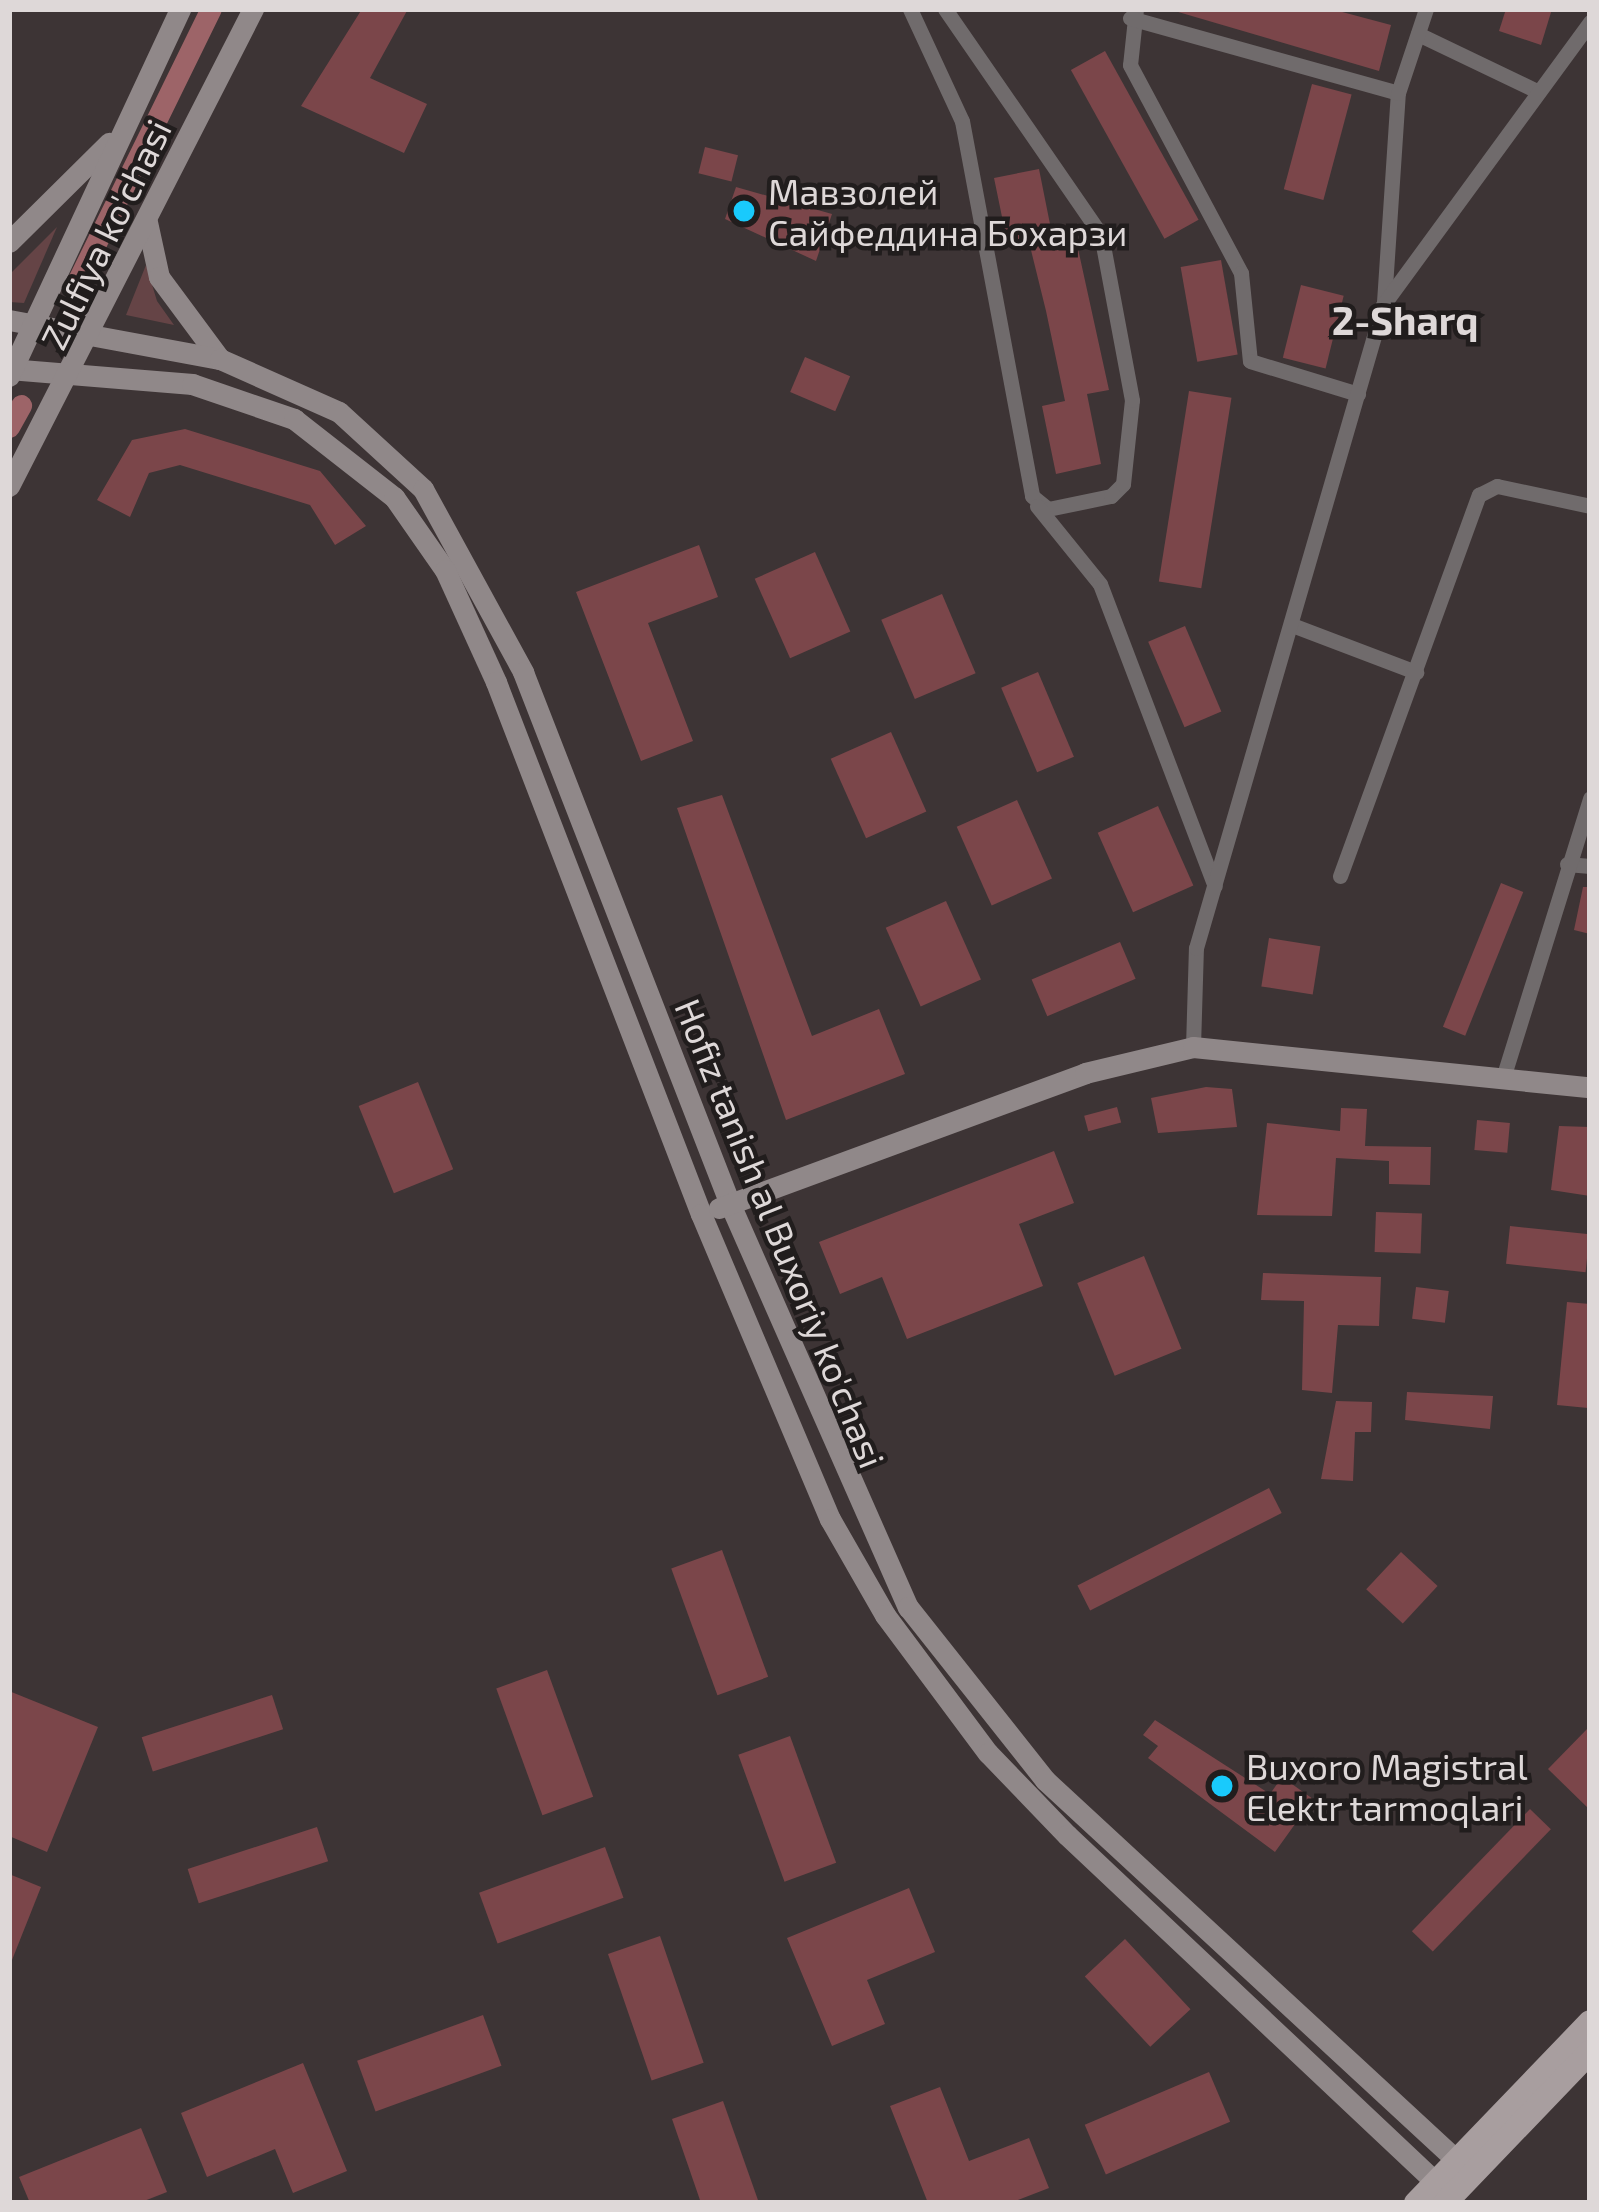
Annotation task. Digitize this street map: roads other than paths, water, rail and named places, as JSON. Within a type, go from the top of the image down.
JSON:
[{"type":"main road","name":"Zulfiya ko'chasi","points":[[9,486],[96,329],[253,9]]},
{"type":"main road","name":"Zulfiya ko'chasi","points":[[10,371],[175,11]]},
{"type":"main road","points":[[9,242],[122,130]]},
{"type":"main road","points":[[147,222],[158,277],[220,359]]},
{"type":"main road","name":"Hofiz tanish al Buxoriy ko'chasi","points":[[9,320],[96,329],[220,359],[339,412],[455,530],[523,672],[730,1204],[868,1536],[954,1674],[1046,1780],[1464,2168]]},
{"type":"main road","name":"Hofiz tanish al Buxoriy ko'chasi","points":[[10,371],[74,371],[192,384],[294,419],[351,455],[416,525],[496,682],[701,1214],[830,1519],[885,1615],[988,1754],[1444,2194]]},
{"type":"main road","points":[[701,1214],[1084,1072],[1193,1047],[1590,1087]]},
{"type":"main road","points":[[1416,2203],[1444,2194],[1590,2022]]},
{"type":"main road","points":[[1464,2168],[1590,2052]]},
{"type":"street","points":[[910,9],[962,122],[1036,506],[1100,584],[1215,886]]},
{"type":"street","points":[[945,9],[1101,235],[1123,338],[1132,400],[1123,484],[1111,496],[1036,506]]},
{"type":"street","points":[[1193,1047],[1191,975],[1384,305],[1398,93],[1426,9]]},
{"type":"street","points":[[1358,394],[1250,361],[1241,273],[1130,65],[1133,14],[1398,93]]},
{"type":"street","points":[[1384,305],[1535,90],[1590,22]]},
{"type":"street","points":[[1418,34],[1535,90]]},
{"type":"street","points":[[1340,876],[1486,487],[1590,506]]},
{"type":"street","points":[[1292,625],[1416,672]]},
{"type":"street","points":[[1503,1078],[1590,798]]},
{"type":"street","points":[[1567,864],[1590,866]]},
{"type":"waterway","points":[[76,284],[211,9]]},
{"type":"waterway","points":[[9,427],[21,405]]},
{"type":"place","name":"Мавзолей Сайфеддина Бохарзи","points":[[744,211]]},
{"type":"place","name":"Buxoro Magistral Elektr tarmoqlari","points":[[1222,1786]]},
{"type":"district","name":"2-Sharq","points":[[1405,320]]}]
